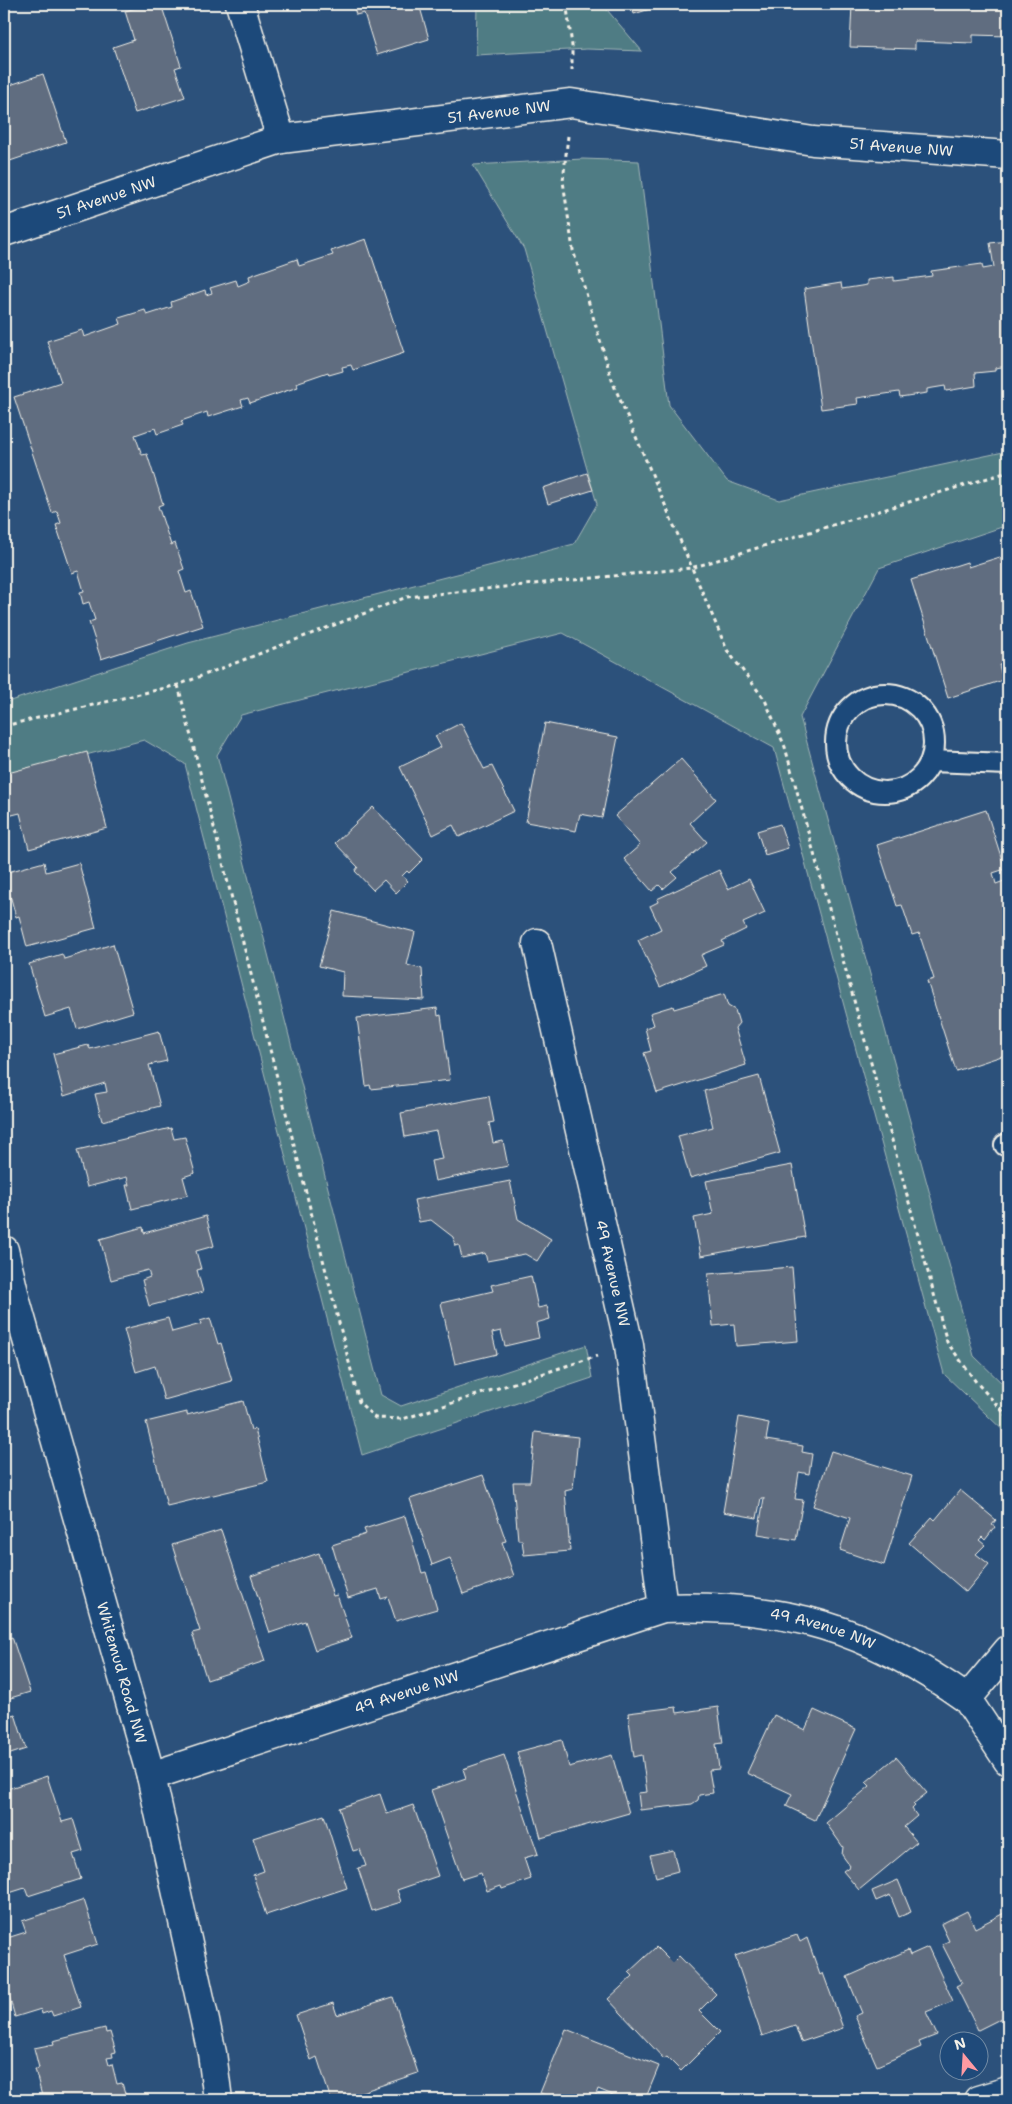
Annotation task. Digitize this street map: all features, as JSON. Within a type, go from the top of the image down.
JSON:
[{"type":"street","points":[[240,4],[281,139]]},
{"type":"street","name":"51 Avenue NW","points":[[4,232],[281,139],[571,104],[813,141],[1008,155]]},
{"type":"street","name":"49 Avenue NW","points":[[536,943],[628,1346],[663,1608]]},
{"type":"street","name":"Whitemud Road NW","points":[[4,1250],[10,1303],[150,1776],[212,2053],[218,2100]]},
{"type":"street","name":"49 Avenue NW","points":[[150,1776],[663,1608],[706,1606],[750,1610],[793,1617],[835,1628],[870,1641],[904,1658],[937,1677],[967,1699]]},
{"type":"street","points":[[1008,1650],[967,1699],[1008,1761]]},
{"type":"street","points":[[978,2100],[1008,2091]]},
{"type":"lane","points":[[882,694],[898,696],[913,702],[925,714],[932,728],[934,744],[931,761],[923,775],[911,786],[896,792],[879,793],[864,788],[850,779],[840,766],[836,750],[836,734],[842,718],[852,706],[866,697],[882,694]]},
{"type":"lane","points":[[931,761],[1008,764]]},
{"type":"path","points":[[565,4],[572,46],[571,104],[563,181],[573,250],[613,383],[726,650],[765,700],[785,747],[947,1342],[976,1382],[1008,1417]]},
{"type":"path","points":[[4,726],[178,685],[407,597],[691,568],[1008,472]]},
{"type":"path","points":[[178,685],[359,1402],[375,1418],[403,1419],[628,1346]]},
{"type":"green space","points":[[477,4],[602,4],[642,51],[587,49],[476,55]]},
{"type":"green space","points":[[583,159],[639,161],[669,405],[727,481],[779,500],[1008,451],[1008,525],[879,568],[800,717],[974,1356],[1008,1389],[1008,1435],[944,1374],[774,748],[563,633],[241,715],[217,755],[381,1395],[401,1406],[586,1345],[592,1378],[362,1455],[185,764],[144,740],[4,776],[4,703],[188,643],[574,544],[597,504],[524,249],[473,165]]},
{"type":"building","points":[[150,4],[161,4],[181,66],[175,68],[185,97],[135,113],[113,47],[134,40],[125,11]]},
{"type":"building","points":[[353,4],[419,4],[429,39],[377,55],[364,13],[356,15]]},
{"type":"building","points":[[631,4],[666,4],[634,14]]},
{"type":"building","points":[[852,4],[1008,4],[1008,36],[973,35],[973,43],[915,41],[915,49],[850,47]]},
{"type":"building","points":[[43,74],[66,142],[7,162],[4,152],[4,87]]},
{"type":"building","points":[[366,239],[404,353],[353,370],[351,365],[342,367],[343,371],[329,375],[328,372],[296,383],[298,387],[250,403],[248,398],[241,400],[243,406],[208,417],[207,412],[181,421],[183,425],[157,434],[155,428],[135,435],[142,455],[147,454],[163,504],[158,506],[171,545],[175,543],[184,569],[179,571],[186,593],[191,591],[203,626],[101,659],[89,622],[95,620],[89,602],[83,604],[80,592],[84,591],[78,571],[72,573],[56,525],[61,523],[57,511],[52,513],[14,397],[61,382],[47,341],[82,330],[84,337],[121,324],[119,318],[145,310],[147,315],[172,307],[171,302],[205,290],[206,295],[212,293],[210,288],[236,280],[238,286],[250,281],[249,276],[297,259],[299,266],[333,255],[331,251]]},
{"type":"building","points":[[1008,241],[1008,366],[995,368],[995,371],[975,373],[976,386],[946,391],[945,386],[927,389],[927,393],[900,397],[899,392],[857,398],[858,404],[821,409],[804,289],[841,283],[842,289],[867,285],[867,280],[894,277],[894,281],[932,276],[931,271],[982,264],[983,269],[994,267],[990,243]]},
{"type":"building","points":[[587,473],[593,490],[548,504],[543,488]]},
{"type":"building","points":[[1000,557],[1002,564],[1008,562],[1008,662],[999,665],[1003,680],[948,698],[911,580],[967,562],[968,567]]},
{"type":"building","points":[[461,723],[484,769],[492,766],[514,811],[459,837],[453,825],[433,835],[400,767],[441,747],[435,736]]},
{"type":"building","points":[[545,723],[618,737],[602,818],[580,814],[576,831],[526,822]]},
{"type":"building","points":[[87,752],[107,828],[29,849],[20,813],[4,817],[4,774]]},
{"type":"building","points":[[681,759],[716,799],[690,823],[707,842],[672,872],[677,877],[663,889],[659,885],[652,891],[624,859],[640,845],[615,816]]},
{"type":"building","points":[[373,807],[423,859],[409,873],[407,871],[402,876],[408,881],[396,893],[384,880],[373,890],[355,871],[358,867],[335,843]]},
{"type":"building","points":[[986,810],[1005,869],[993,873],[996,884],[1004,881],[1008,894],[1008,1054],[956,1071],[927,981],[934,979],[919,933],[912,935],[902,905],[897,906],[877,845]]},
{"type":"building","points":[[780,824],[788,848],[765,855],[757,831]]},
{"type":"building","points":[[44,862],[46,872],[79,863],[96,928],[27,947],[19,916],[16,917],[4,873]]},
{"type":"building","points":[[719,870],[728,889],[749,879],[765,913],[743,923],[746,929],[722,941],[724,945],[701,955],[706,966],[660,987],[638,940],[661,929],[650,906],[658,902],[657,899]]},
{"type":"building","points":[[334,911],[415,932],[407,965],[422,969],[424,1000],[342,996],[343,972],[319,966]]},
{"type":"building","points":[[113,944],[133,1012],[77,1029],[71,1009],[45,1017],[29,964],[62,954],[64,959]]},
{"type":"building","points":[[724,994],[728,1006],[735,1010],[739,1023],[735,1028],[746,1065],[657,1093],[644,1053],[651,1051],[645,1028],[654,1025],[650,1013],[673,1006],[674,1009]]},
{"type":"building","points":[[437,1008],[438,1016],[441,1015],[450,1080],[371,1089],[370,1085],[366,1086],[357,1018]]},
{"type":"building","points":[[159,1031],[167,1061],[149,1065],[160,1106],[102,1121],[95,1094],[107,1092],[105,1083],[64,1096],[53,1054],[88,1045],[90,1049]]},
{"type":"building","points":[[759,1076],[780,1153],[690,1178],[678,1136],[713,1127],[704,1091]]},
{"type":"building","points":[[489,1096],[494,1122],[489,1123],[493,1143],[503,1141],[508,1166],[435,1181],[431,1161],[442,1159],[436,1131],[405,1137],[401,1113]]},
{"type":"building","points":[[171,1128],[174,1139],[185,1137],[195,1173],[183,1177],[188,1195],[132,1209],[126,1185],[129,1185],[127,1177],[87,1187],[77,1150]]},
{"type":"building","points":[[792,1165],[805,1237],[701,1256],[694,1218],[713,1214],[706,1181]]},
{"type":"building","points":[[510,1181],[518,1219],[551,1239],[537,1261],[525,1254],[487,1261],[485,1253],[462,1258],[459,1245],[455,1246],[453,1237],[431,1220],[419,1222],[414,1200]]},
{"type":"building","points":[[206,1216],[214,1246],[196,1251],[201,1269],[197,1270],[203,1292],[149,1306],[142,1280],[150,1277],[148,1270],[111,1280],[100,1239],[143,1227],[144,1233]]},
{"type":"building","points":[[792,1267],[798,1341],[736,1346],[734,1324],[713,1326],[708,1274]]},
{"type":"building","points":[[531,1276],[538,1308],[547,1306],[550,1319],[536,1323],[539,1338],[505,1346],[501,1331],[492,1333],[497,1354],[455,1364],[441,1303],[493,1291],[491,1285]]},
{"type":"building","points":[[168,1318],[172,1332],[201,1324],[200,1321],[210,1318],[218,1344],[221,1343],[232,1381],[164,1400],[155,1366],[136,1372],[124,1329]]},
{"type":"building","points":[[243,1401],[251,1430],[255,1429],[268,1482],[167,1506],[146,1422],[187,1412],[187,1415]]},
{"type":"building","points":[[739,1417],[769,1423],[766,1440],[803,1446],[802,1452],[812,1454],[809,1474],[799,1472],[795,1499],[803,1500],[796,1540],[758,1534],[764,1498],[761,1498],[757,1518],[723,1512]]},
{"type":"building","points":[[535,1432],[578,1437],[573,1489],[565,1491],[570,1551],[524,1555],[522,1540],[518,1540],[513,1482],[530,1482]]},
{"type":"building","points":[[831,1451],[912,1476],[884,1565],[840,1550],[850,1518],[813,1506]]},
{"type":"building","points":[[483,1475],[506,1541],[502,1542],[514,1576],[463,1594],[450,1558],[432,1565],[410,1499]]},
{"type":"building","points":[[960,1490],[996,1520],[992,1525],[995,1527],[985,1540],[982,1537],[979,1540],[985,1545],[976,1554],[989,1564],[966,1592],[909,1543],[932,1517],[935,1520]]},
{"type":"building","points":[[405,1516],[422,1573],[426,1572],[437,1609],[396,1621],[388,1597],[381,1599],[378,1589],[348,1598],[332,1545],[366,1534],[364,1529]]},
{"type":"building","points":[[221,1530],[265,1661],[207,1680],[192,1633],[200,1631],[172,1545]]},
{"type":"building","points":[[319,1553],[333,1596],[337,1595],[352,1638],[315,1650],[305,1621],[270,1633],[251,1576]]},
{"type":"building","points":[[12,1637],[30,1692],[4,1700],[4,1640]]},
{"type":"building","points":[[676,1707],[677,1713],[718,1707],[723,1743],[716,1744],[719,1769],[709,1770],[713,1793],[699,1795],[698,1800],[692,1804],[640,1810],[638,1793],[647,1792],[642,1755],[634,1757],[628,1713]]},
{"type":"building","points":[[814,1710],[856,1729],[815,1820],[786,1806],[792,1794],[747,1773],[774,1715],[805,1730]]},
{"type":"building","points":[[15,1714],[26,1749],[4,1756],[4,1717]]},
{"type":"building","points":[[562,1740],[569,1767],[612,1755],[629,1813],[541,1838],[517,1752]]},
{"type":"building","points":[[504,1755],[538,1854],[524,1858],[531,1879],[502,1889],[501,1886],[487,1891],[481,1873],[462,1879],[431,1790],[466,1778],[463,1769]]},
{"type":"building","points":[[896,1757],[927,1793],[913,1804],[915,1806],[912,1809],[917,1816],[904,1827],[917,1842],[859,1890],[843,1871],[850,1866],[842,1855],[843,1847],[826,1823],[870,1786],[866,1782]]},
{"type":"building","points":[[47,1776],[62,1822],[73,1819],[83,1851],[73,1854],[81,1879],[28,1896],[25,1888],[6,1894],[4,1886],[4,1790]]},
{"type":"building","points":[[380,1794],[387,1814],[413,1805],[438,1876],[397,1890],[401,1902],[372,1911],[358,1868],[366,1866],[360,1849],[353,1851],[339,1808]]},
{"type":"building","points":[[324,1815],[347,1888],[266,1915],[253,1875],[264,1871],[253,1838]]},
{"type":"building","points":[[673,1850],[678,1871],[656,1877],[650,1855]]},
{"type":"building","points":[[898,1880],[911,1912],[899,1917],[890,1895],[876,1901],[872,1891]]},
{"type":"building","points":[[84,1900],[98,1944],[64,1955],[81,2007],[53,2016],[51,2011],[42,2014],[41,2009],[15,2017],[9,1996],[5,1997],[4,1993],[4,1939],[26,1932],[22,1921]]},
{"type":"building","points":[[967,1911],[975,1928],[1008,1911],[1008,2015],[978,2030],[956,1986],[962,1983],[942,1944],[949,1941],[941,1924]]},
{"type":"building","points":[[797,1935],[800,1942],[807,1938],[820,1975],[823,1973],[843,2028],[801,2042],[795,2025],[762,2036],[735,1956]]},
{"type":"building","points":[[656,1947],[672,1963],[679,1956],[716,1994],[699,2011],[720,2032],[681,2071],[667,2057],[664,2059],[608,1999],[633,1976],[629,1972]]},
{"type":"building","points":[[928,1947],[953,2001],[926,2012],[937,2035],[919,2042],[921,2047],[877,2066],[855,2016],[862,2013],[847,1977],[908,1950],[910,1955]]},
{"type":"building","points":[[393,1997],[418,2073],[338,2100],[331,2100],[317,2057],[311,2060],[296,2015],[333,2003],[337,2015]]},
{"type":"building","points":[[105,2028],[106,2033],[110,2032],[116,2052],[112,2053],[113,2057],[107,2058],[109,2065],[112,2064],[117,2084],[122,2083],[127,2100],[43,2100],[35,2069],[39,2068],[34,2048],[54,2044],[53,2041]]},
{"type":"building","points":[[566,2029],[659,2066],[645,2100],[625,2100],[598,2089],[594,2100],[553,2100],[554,2098],[540,2093]]}]
